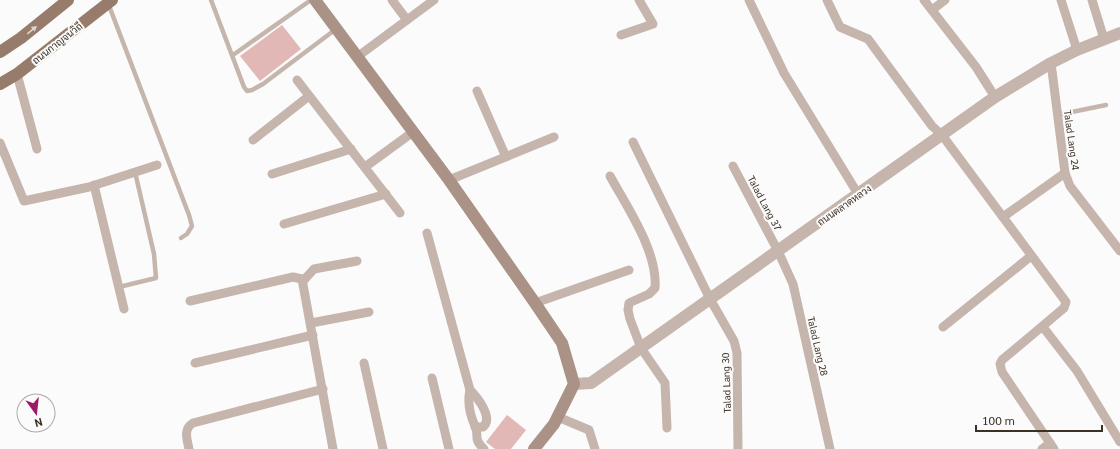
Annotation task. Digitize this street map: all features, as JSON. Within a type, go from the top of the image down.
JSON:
[{"type":"main road","points":[[0,52],[21,38],[68,0]]},
{"type":"main road","points":[[311,0],[323,12]]},
{"type":"main road","points":[[315,0],[449,180],[562,343],[574,384],[558,417],[534,449]]},
{"type":"main road","name":"ถนนกาญจนวิถี","points":[[0,84],[17,74],[110,2]]},
{"type":"street","points":[[392,0],[407,20]]},
{"type":"street","points":[[357,57],[434,0]]},
{"type":"street","points":[[621,35],[653,24],[639,0]]},
{"type":"street","points":[[749,0],[784,73],[858,194]]},
{"type":"street","points":[[827,0],[840,27],[868,39],[932,126],[942,135],[1067,303],[1064,308],[1043,327],[1002,360],[1000,366],[1052,446],[1042,449]]},
{"type":"street","points":[[924,0],[976,67],[995,97]]},
{"type":"street","points":[[932,10],[945,0]]},
{"type":"street","points":[[1061,0],[1077,50]]},
{"type":"street","points":[[1092,0],[1104,39]]},
{"type":"street","name":"ถนนตลาดหลวง","points":[[574,384],[591,383],[995,97],[1051,63],[1077,50],[1120,33]]},
{"type":"street","name":"Talad Lang 24","points":[[1051,63],[1065,173],[1070,186],[1120,251]]},
{"type":"street","points":[[17,74],[37,149]]},
{"type":"street","points":[[297,80],[400,213]]},
{"type":"street","points":[[477,91],[506,157]]},
{"type":"street","points":[[253,140],[309,96]]},
{"type":"street","points":[[365,167],[413,132]]},
{"type":"street","points":[[449,180],[554,137]]},
{"type":"street","name":"Talad Lang 30","points":[[634,142],[710,299],[734,341],[737,353],[738,449]]},
{"type":"street","points":[[0,143],[24,201],[94,185],[157,165]]},
{"type":"street","points":[[272,174],[351,150]]},
{"type":"street","name":"Talad Lang 37","points":[[733,166],[778,251]]},
{"type":"street","points":[[1003,217],[1065,173]]},
{"type":"street","points":[[610,176],[643,238],[656,276],[655,288],[653,292],[633,301],[628,307],[630,319],[641,348],[665,383],[667,428]]},
{"type":"street","points":[[94,185],[124,309]]},
{"type":"street","points":[[284,224],[386,194]]},
{"type":"street","points":[[427,233],[470,390],[469,408],[472,422],[475,427],[476,439],[484,449]]},
{"type":"street","name":"Talad Lang 28","points":[[778,251],[793,284],[830,449]]},
{"type":"street","points":[[944,328],[1031,256]]},
{"type":"street","points":[[303,281],[314,269],[357,261]]},
{"type":"street","points":[[535,302],[629,270]]},
{"type":"street","points":[[190,301],[293,277],[298,277],[303,281],[333,449]]},
{"type":"street","points":[[311,323],[369,312]]},
{"type":"street","points":[[1043,327],[1077,371],[1120,442]]},
{"type":"street","points":[[195,363],[313,334]]},
{"type":"street","points":[[364,363],[383,449]]},
{"type":"street","points":[[432,378],[449,449]]},
{"type":"street","points":[[189,449],[186,431],[189,425],[193,423],[323,389]]},
{"type":"street","points":[[470,390],[478,400],[488,419],[487,423],[483,427],[475,427]]},
{"type":"street","points":[[558,417],[587,428],[592,434],[595,449]]},
{"type":"lane","points":[[211,0],[246,91],[252,90],[336,29]]},
{"type":"lane","points":[[233,55],[311,0]]},
{"type":"lane","points":[[110,2],[189,216],[192,226],[187,234],[181,238]]},
{"type":"lane","points":[[1057,115],[1106,105]]},
{"type":"lane","points":[[119,287],[156,278],[154,254],[136,172]]},
{"type":"building","points":[[282,25],[301,49],[260,81],[240,56]]},
{"type":"building","points":[[507,415],[526,430],[511,449],[495,449],[486,442]]}]
